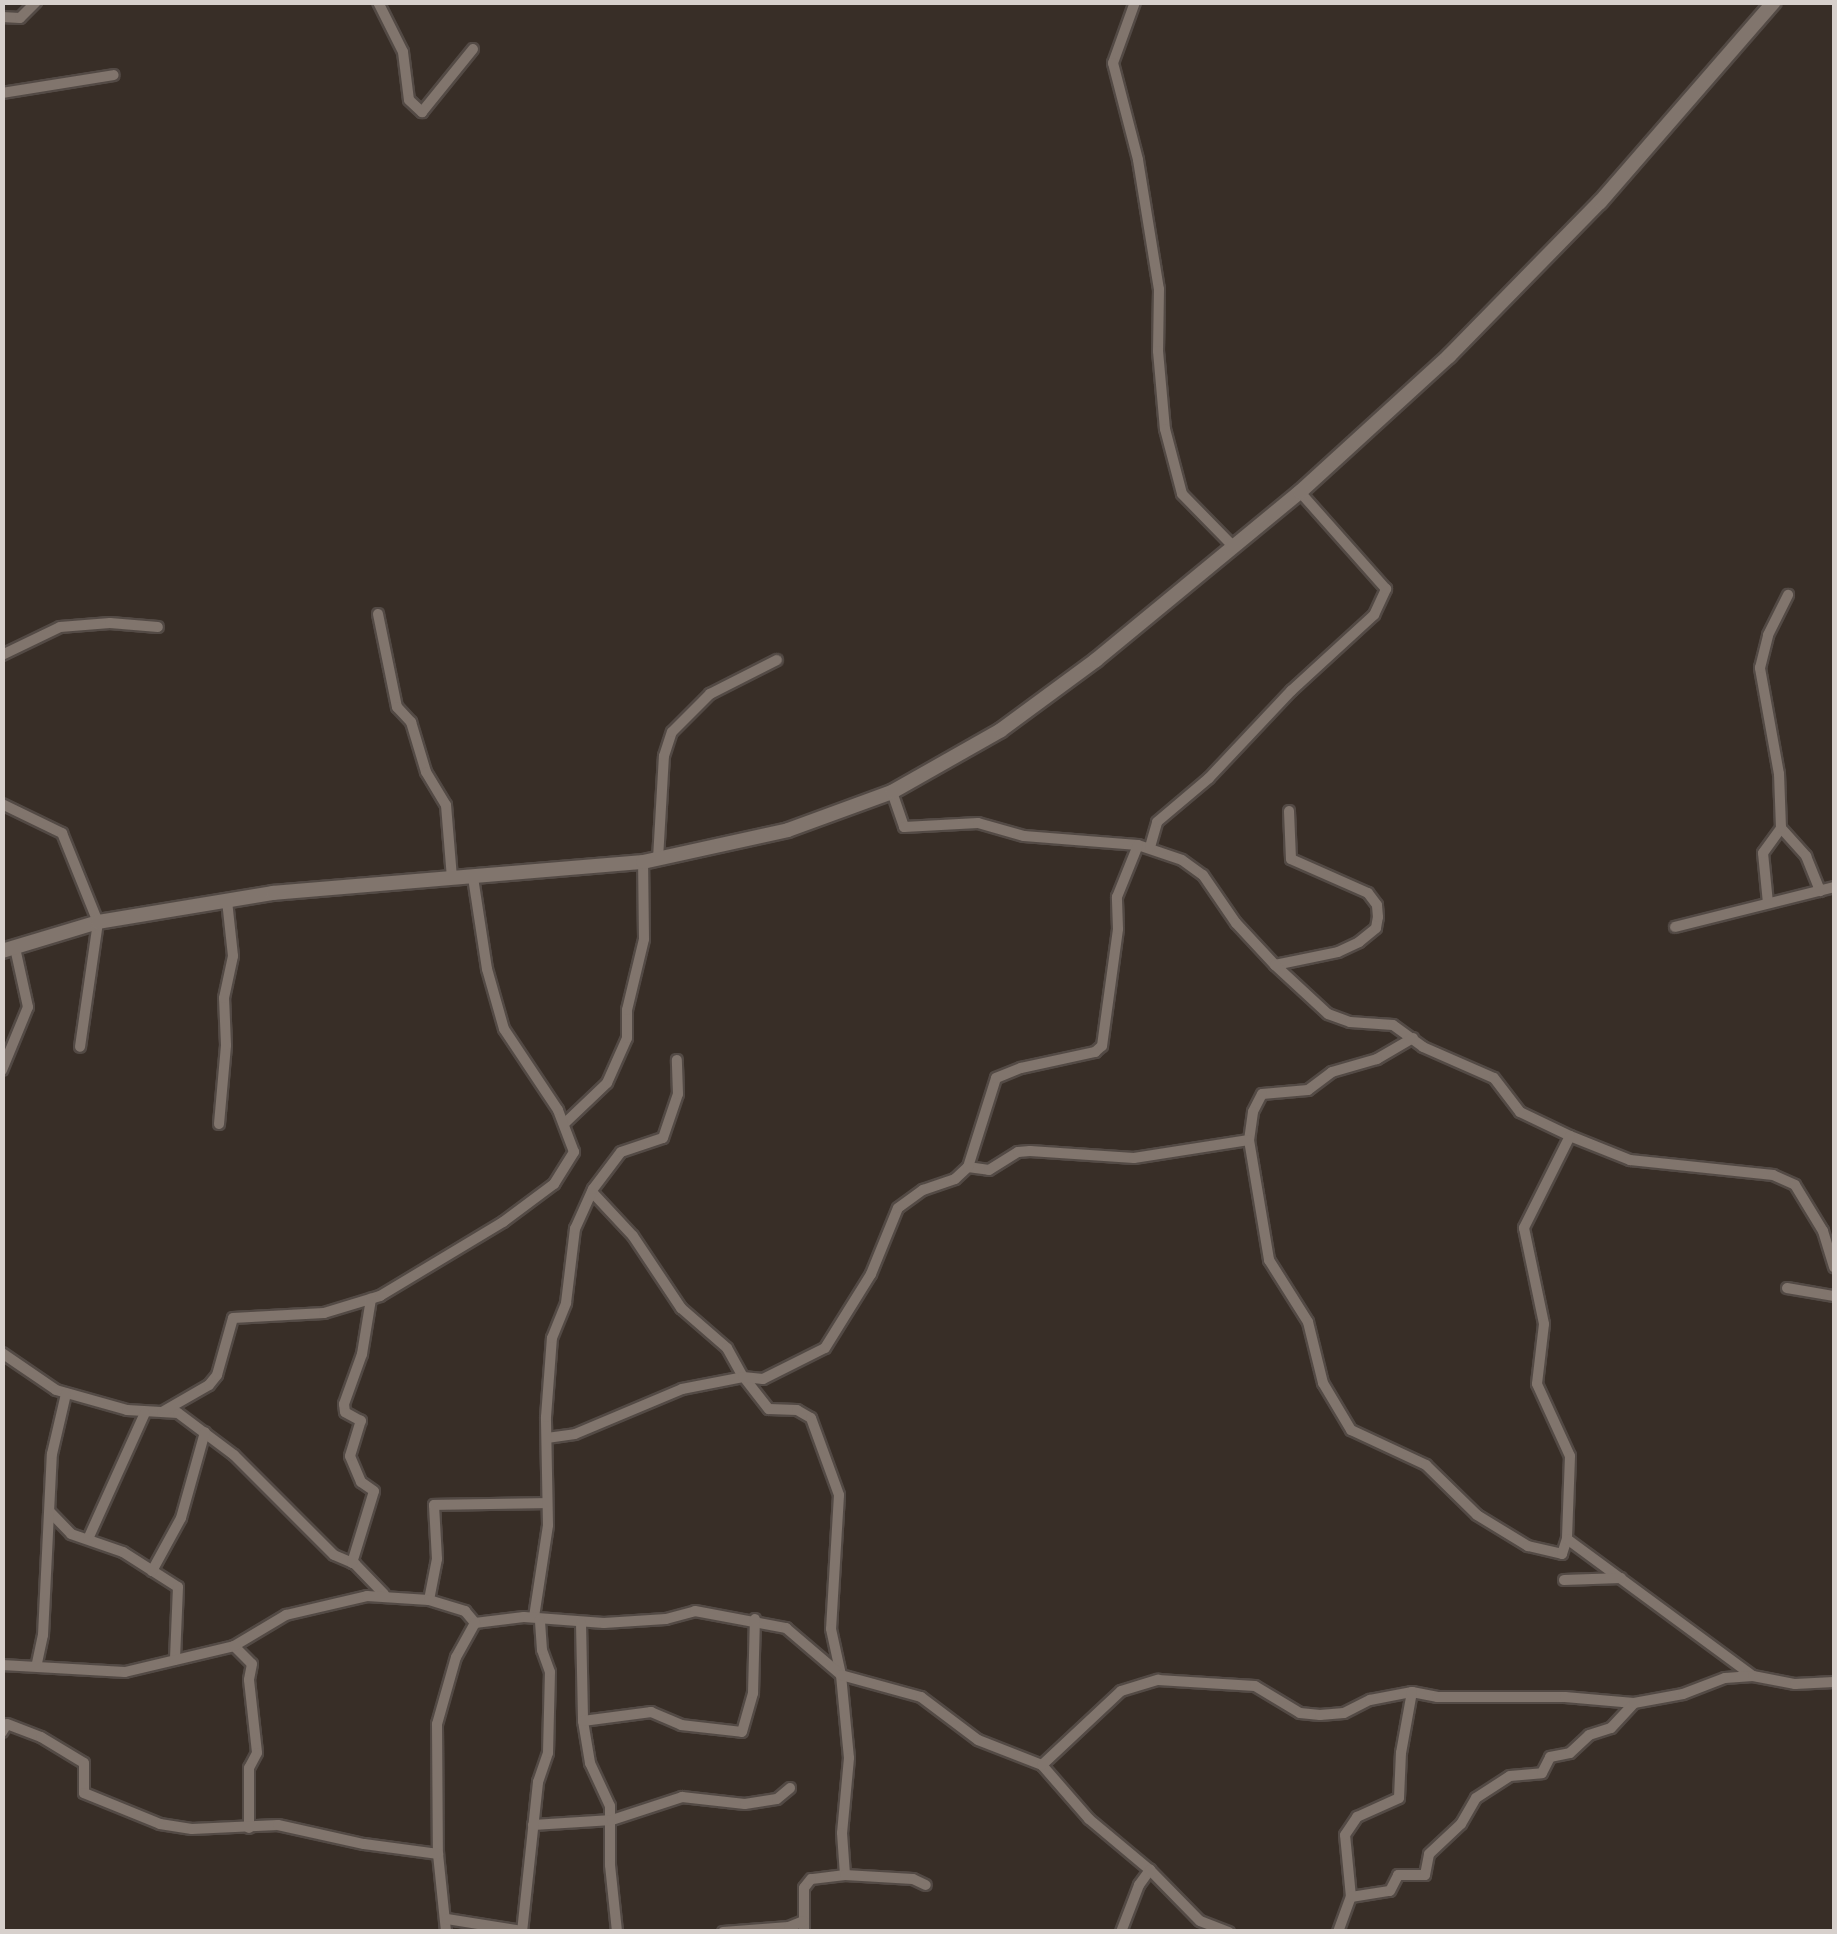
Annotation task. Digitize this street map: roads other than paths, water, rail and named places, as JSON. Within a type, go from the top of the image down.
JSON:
[{"type":"street","points":[[2,18],[20,18],[36,2]]},
{"type":"street","points":[[378,2],[403,52],[409,100],[422,112],[473,50]]},
{"type":"street","points":[[1135,2],[1113,63],[1138,160],[1159,289],[1158,350],[1165,429],[1182,494],[1232,546]]},
{"type":"street","points":[[2,1070],[28,1008],[9,949],[98,922],[273,893],[650,861],[788,830],[892,792],[1001,730],[1096,660],[1300,492],[1449,356],[1586,216],[1774,2]]},
{"type":"street","points":[[2,93],[114,75]]},
{"type":"street","points":[[547,1438],[574,1434],[682,1389],[745,1378],[763,1379],[825,1348],[871,1274],[898,1208],[924,1190],[956,1179],[968,1167],[996,1078],[1021,1068],[1095,1052],[1102,1046],[1118,929],[1117,897],[1157,822],[1209,778],[1291,691],[1374,615],[1386,590],[1300,492]]},
{"type":"street","points":[[1768,904],[1762,853],[1780,828],[1779,774],[1760,668],[1768,634],[1788,595]]},
{"type":"street","points":[[378,614],[398,708],[411,722],[426,772],[446,805],[452,878]]},
{"type":"street","points":[[2,654],[60,626],[110,622],[158,627]]},
{"type":"street","points":[[565,1124],[606,1082],[627,1038],[626,1010],[644,939],[664,756],[672,732],[710,694],[777,660]]},
{"type":"street","points":[[892,792],[904,828],[978,823],[1024,836],[1144,846],[1182,860],[1202,875],[1236,924],[1275,966],[1328,1014],[1350,1022],[1393,1025],[1423,1047],[1494,1078],[1520,1112],[1630,1160],[1773,1175],[1795,1185],[1823,1231],[1834,1267]]},
{"type":"street","points":[[2,804],[62,833],[98,922],[80,1047]]},
{"type":"street","points":[[1275,966],[1338,952],[1368,935],[1378,918],[1377,905],[1368,893],[1290,859],[1289,811]]},
{"type":"street","points":[[1780,828],[1806,856],[1820,891]]},
{"type":"street","points":[[162,1412],[209,1385],[217,1375],[234,1318],[324,1313],[372,1298],[503,1222],[554,1184],[574,1152],[565,1124],[504,1029],[487,969],[473,878]]},
{"type":"street","points":[[1675,926],[1834,887]]},
{"type":"street","points":[[219,1124],[226,1045],[224,998],[233,956],[227,901]]},
{"type":"street","points":[[1413,1038],[1377,1058],[1332,1072],[1308,1090],[1262,1094],[1253,1112],[1248,1140],[1269,1260],[1308,1322],[1323,1384],[1342,1422],[1368,1440],[1426,1465],[1477,1515],[1528,1546],[1562,1554],[1567,1539],[1570,1456],[1537,1384],[1544,1324],[1524,1228],[1570,1136]]},
{"type":"street","points":[[475,1623],[456,1657],[437,1724],[438,1854],[447,1925],[522,1931],[533,1824],[549,1742],[546,1716],[550,1672],[537,1618],[548,1525],[552,1338],[566,1304],[575,1229],[592,1192],[621,1152],[663,1138],[678,1094],[676,1060]]},
{"type":"street","points":[[968,1167],[989,1170],[1030,1150],[1134,1158],[1248,1140]]},
{"type":"street","points":[[592,1192],[633,1236],[681,1308],[727,1348],[770,1409],[797,1410],[811,1418],[839,1496],[831,1630],[841,1675],[849,1758],[842,1834],[844,1875]]},
{"type":"street","points":[[1787,1288],[1834,1296]]},
{"type":"street","points":[[352,1563],[374,1491],[361,1482],[350,1456],[361,1421],[345,1412],[344,1404],[362,1354],[372,1298]]},
{"type":"street","points":[[2,1354],[66,1394],[145,1413],[178,1413],[205,1432],[334,1555],[352,1563],[384,1594]]},
{"type":"street","points":[[37,1664],[43,1635],[52,1454],[66,1394]]},
{"type":"street","points":[[88,1540],[145,1413]]},
{"type":"street","points":[[152,1571],[182,1518],[205,1432]]},
{"type":"street","points":[[429,1600],[437,1559],[434,1505],[546,1503]]},
{"type":"street","points":[[50,1512],[71,1534],[122,1552],[178,1587],[175,1660]]},
{"type":"street","points":[[1567,1539],[1753,1676]]},
{"type":"street","points":[[1564,1580],[1621,1578]]},
{"type":"street","points":[[2,1664],[125,1672],[234,1646],[286,1615],[384,1594],[429,1600],[465,1611],[475,1623]]},
{"type":"street","points":[[475,1623],[537,1618],[581,1623],[666,1619],[695,1610],[786,1628],[841,1675],[921,1697],[978,1740],[1042,1766],[1088,1819],[1150,1870],[1200,1921],[1229,1932]]},
{"type":"street","points":[[583,1722],[651,1712],[681,1725],[742,1732],[754,1693],[755,1619]]},
{"type":"street","points":[[581,1623],[583,1722],[590,1763],[606,1792],[612,1820],[610,1865],[617,1932]]},
{"type":"street","points":[[234,1646],[252,1664],[249,1680],[257,1752],[249,1768],[250,1828]]},
{"type":"street","points":[[1042,1766],[1122,1691],[1158,1680],[1255,1686],[1300,1712],[1320,1715],[1344,1713],[1370,1700],[1412,1692],[1437,1698],[1584,1698],[1634,1703],[1683,1694],[1725,1678],[1753,1676],[1795,1684],[1834,1682]]},
{"type":"street","points":[[1338,1932],[1351,1897],[1345,1835],[1357,1817],[1399,1798],[1401,1753],[1412,1692]]},
{"type":"street","points":[[1351,1897],[1390,1891],[1398,1875],[1424,1875],[1429,1854],[1460,1824],[1476,1798],[1510,1776],[1542,1773],[1550,1757],[1570,1752],[1589,1735],[1611,1728],[1634,1703]]},
{"type":"street","points":[[2,1732],[7,1724],[41,1736],[84,1763],[84,1794],[176,1827],[278,1825],[438,1854]]},
{"type":"street","points":[[533,1824],[612,1820],[682,1797],[745,1804],[777,1799],[790,1788]]},
{"type":"street","points":[[1121,1932],[1139,1885],[1150,1870]]},
{"type":"street","points":[[723,1932],[804,1926],[804,1888],[811,1879],[844,1875],[913,1879],[926,1885]]}]
